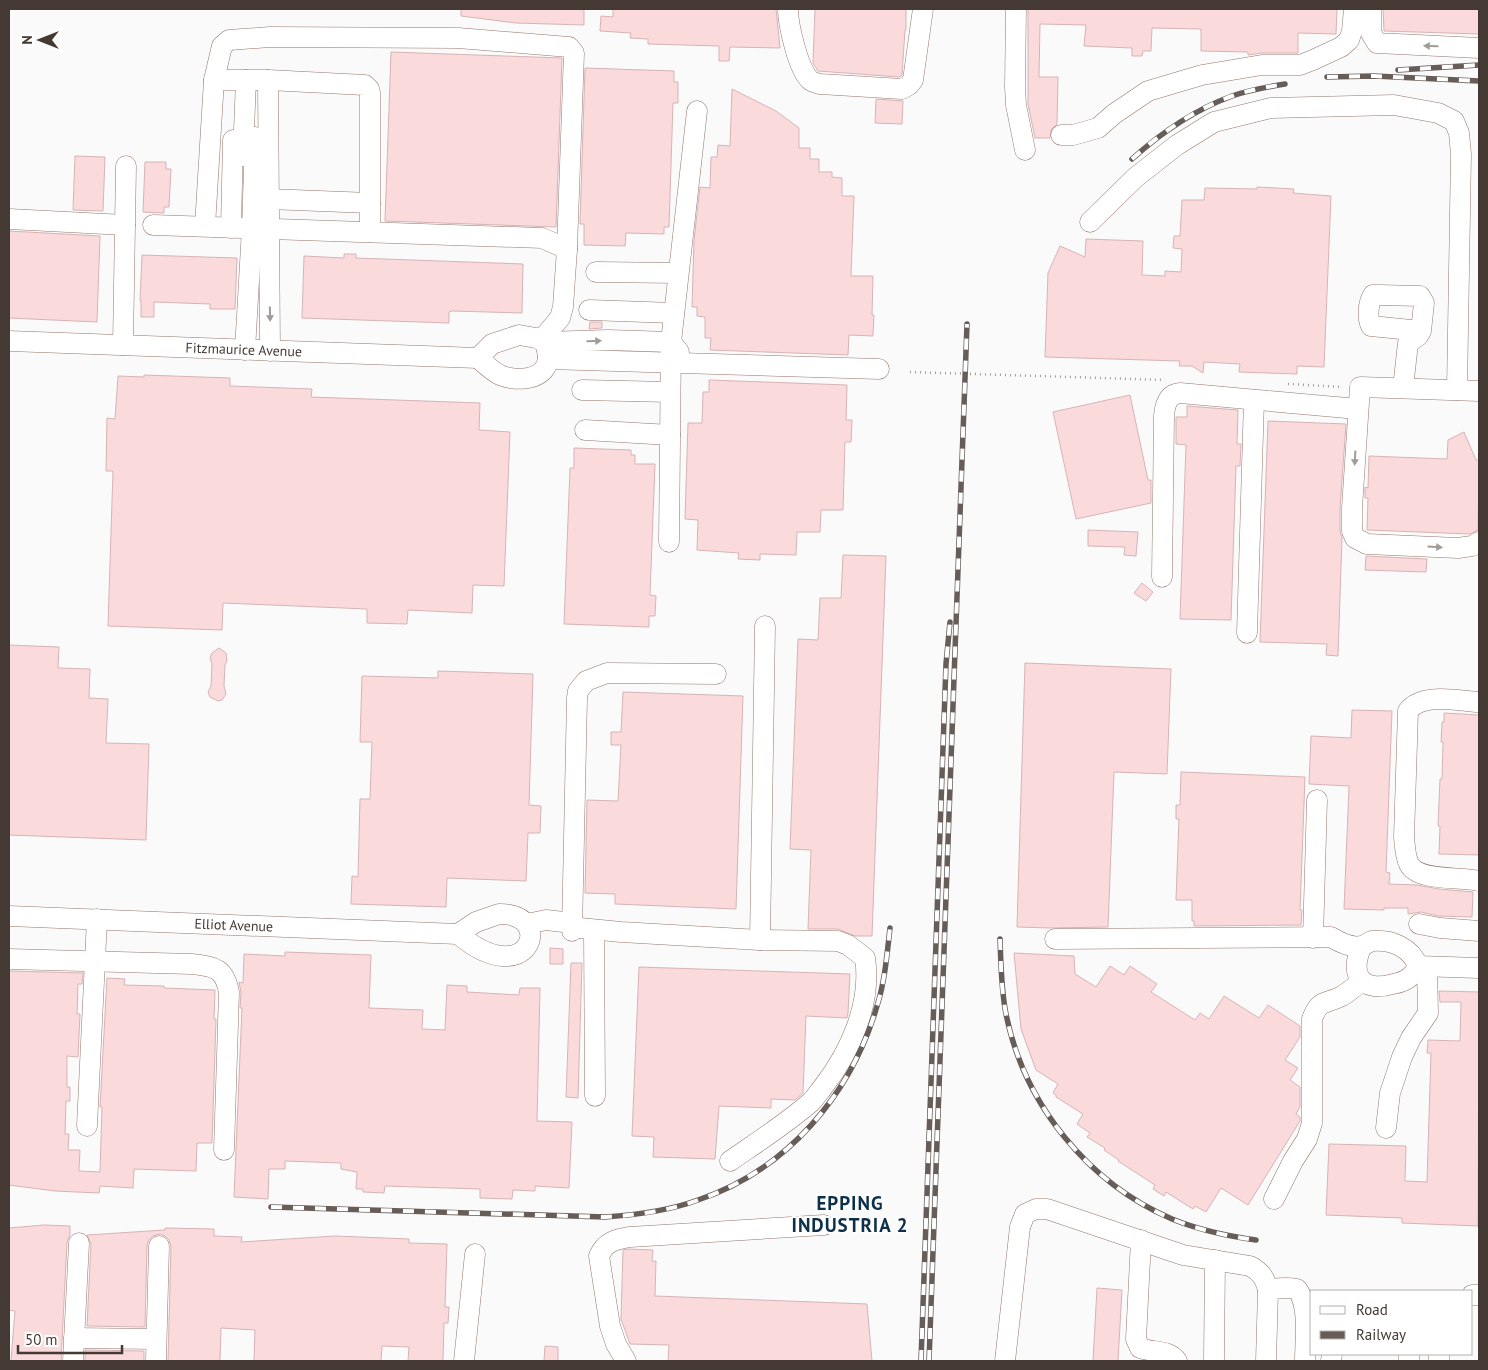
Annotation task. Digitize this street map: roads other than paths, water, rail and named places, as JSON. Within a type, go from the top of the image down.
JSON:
[{"type":"street","points":[[788,9],[788,22],[802,66],[811,82],[902,89],[913,80],[922,9]]},
{"type":"street","points":[[1016,9],[1016,105],[1025,150]]},
{"type":"street","points":[[1061,135],[1073,135],[1098,128],[1114,114],[1148,91],[1157,88],[1202,75],[1262,65],[1300,65],[1313,60],[1341,47],[1349,40],[1352,31],[1354,9]]},
{"type":"street","points":[[1371,9],[1371,33],[1377,44],[1479,48]]},
{"type":"street","points":[[268,199],[241,80],[222,46],[225,42],[229,40],[270,37],[458,38],[569,47],[574,53],[567,249],[562,312],[545,347],[543,370],[536,376],[518,379],[498,374],[478,358],[492,344],[508,337],[519,335],[545,347],[680,364],[879,369]]},
{"type":"street","points":[[241,80],[365,85],[367,87],[370,92],[370,232]]},
{"type":"street","points":[[241,80],[237,228],[249,288],[245,350]]},
{"type":"street","points":[[241,80],[237,228],[269,290],[270,350]]},
{"type":"street","points":[[1090,222],[1136,177],[1176,145],[1214,122],[1271,108],[1394,106],[1438,113],[1454,121],[1459,133],[1461,154],[1457,390]]},
{"type":"street","points":[[669,542],[670,392],[680,364],[671,342],[697,111]]},
{"type":"street","points":[[123,345],[126,166]]},
{"type":"street","points":[[237,228],[268,199],[370,203]]},
{"type":"street","points":[[9,219],[125,225]]},
{"type":"street","points":[[153,225],[542,238],[567,249]]},
{"type":"street","points":[[596,272],[678,273]]},
{"type":"street","points":[[249,288],[269,290]]},
{"type":"street","points":[[589,310],[674,313]]},
{"type":"street","points":[[1401,388],[1408,343],[1418,336],[1421,331]]},
{"type":"street","points":[[545,347],[608,340],[671,342]]},
{"type":"street","name":"Fitzmaurice Avenue","points":[[9,341],[478,358]]},
{"type":"street","points":[[1479,391],[1360,387],[1352,508],[1352,531],[1355,538],[1367,544],[1458,548],[1472,546],[1479,542]]},
{"type":"street","points":[[582,390],[670,392]]},
{"type":"street","points":[[1162,577],[1164,409],[1169,397],[1180,393],[1358,409]]},
{"type":"street","points":[[1247,634],[1254,400]]},
{"type":"street","points":[[585,430],[670,435]]},
{"type":"street","points":[[760,940],[765,626]]},
{"type":"street","points":[[595,1096],[580,928],[578,691],[586,681],[607,673],[716,674]]},
{"type":"street","points":[[1479,702],[1433,700],[1418,702],[1408,711],[1404,837],[1406,858],[1409,866],[1415,872],[1422,875],[1479,882]]},
{"type":"street","points":[[1313,938],[1317,800]]},
{"type":"street","points":[[499,914],[516,916],[528,930],[530,944],[524,951],[507,957],[483,951],[467,942],[458,934],[476,922],[499,914]]},
{"type":"street","name":"Elliot Avenue","points":[[9,916],[458,934]]},
{"type":"street","points":[[87,1126],[97,919]]},
{"type":"street","points":[[528,930],[546,920],[580,928],[760,940],[838,942],[860,953],[865,958],[867,972],[866,987],[850,1044],[836,1069],[812,1101],[730,1162]]},
{"type":"street","points":[[1419,924],[1440,928],[1479,931]]},
{"type":"street","points":[[1055,939],[1331,938],[1341,943],[1362,946],[1371,942],[1392,943],[1410,953],[1422,967],[1428,1013],[1411,1038],[1402,1057],[1390,1093],[1386,1128]]},
{"type":"street","points":[[1362,946],[1356,962],[1356,973],[1362,982],[1372,986],[1384,987],[1411,977],[1422,967],[1479,968]]},
{"type":"street","points":[[9,959],[192,964],[212,967],[220,971],[226,979],[229,992],[224,1150]]},
{"type":"street","points":[[1274,1198],[1307,1139],[1312,1123],[1312,1019],[1317,1007],[1328,1000],[1342,996],[1362,982]]},
{"type":"street","points":[[1005,1361],[1020,1227],[1025,1214],[1036,1209],[1046,1209],[1183,1255],[1250,1266],[1258,1270],[1266,1280],[1268,1290],[1266,1361]]},
{"type":"street","points":[[626,1361],[616,1344],[610,1326],[600,1265],[599,1256],[602,1249],[608,1243],[630,1237],[824,1225]]},
{"type":"street","points":[[1141,1240],[1136,1339],[1140,1348],[1167,1353],[1174,1356],[1177,1361]]},
{"type":"street","points":[[73,1361],[79,1243]]},
{"type":"street","points":[[156,1361],[159,1246]]},
{"type":"street","points":[[464,1361],[475,1254]]},
{"type":"street","points":[[1214,1260],[1214,1361]]},
{"type":"street","points":[[1268,1290],[1283,1287],[1297,1289],[1302,1295],[1305,1309],[1305,1361]]},
{"type":"street","points":[[74,1338],[156,1339]]},
{"type":"railway","points":[[1398,70],[1479,65]]},
{"type":"railway","points":[[1327,77],[1374,76],[1479,81]]},
{"type":"railway","points":[[1132,159],[1167,131],[1205,108],[1238,94],[1285,84]]},
{"type":"railway","points":[[929,1361],[967,324]]},
{"type":"railway","points":[[921,1361],[946,664],[950,622]]},
{"type":"railway","points":[[271,1207],[605,1217],[664,1210],[698,1200],[730,1187],[760,1170],[787,1149],[811,1125],[832,1099],[851,1070],[865,1039],[880,997],[890,928]]},
{"type":"railway","points":[[1000,939],[1004,1005],[1015,1047],[1028,1079],[1044,1109],[1064,1137],[1087,1162],[1141,1204],[1192,1226],[1256,1240]]},
{"type":"district","name":"EPPING INDUSTRIA 2","points":[[850,1214]]}]
